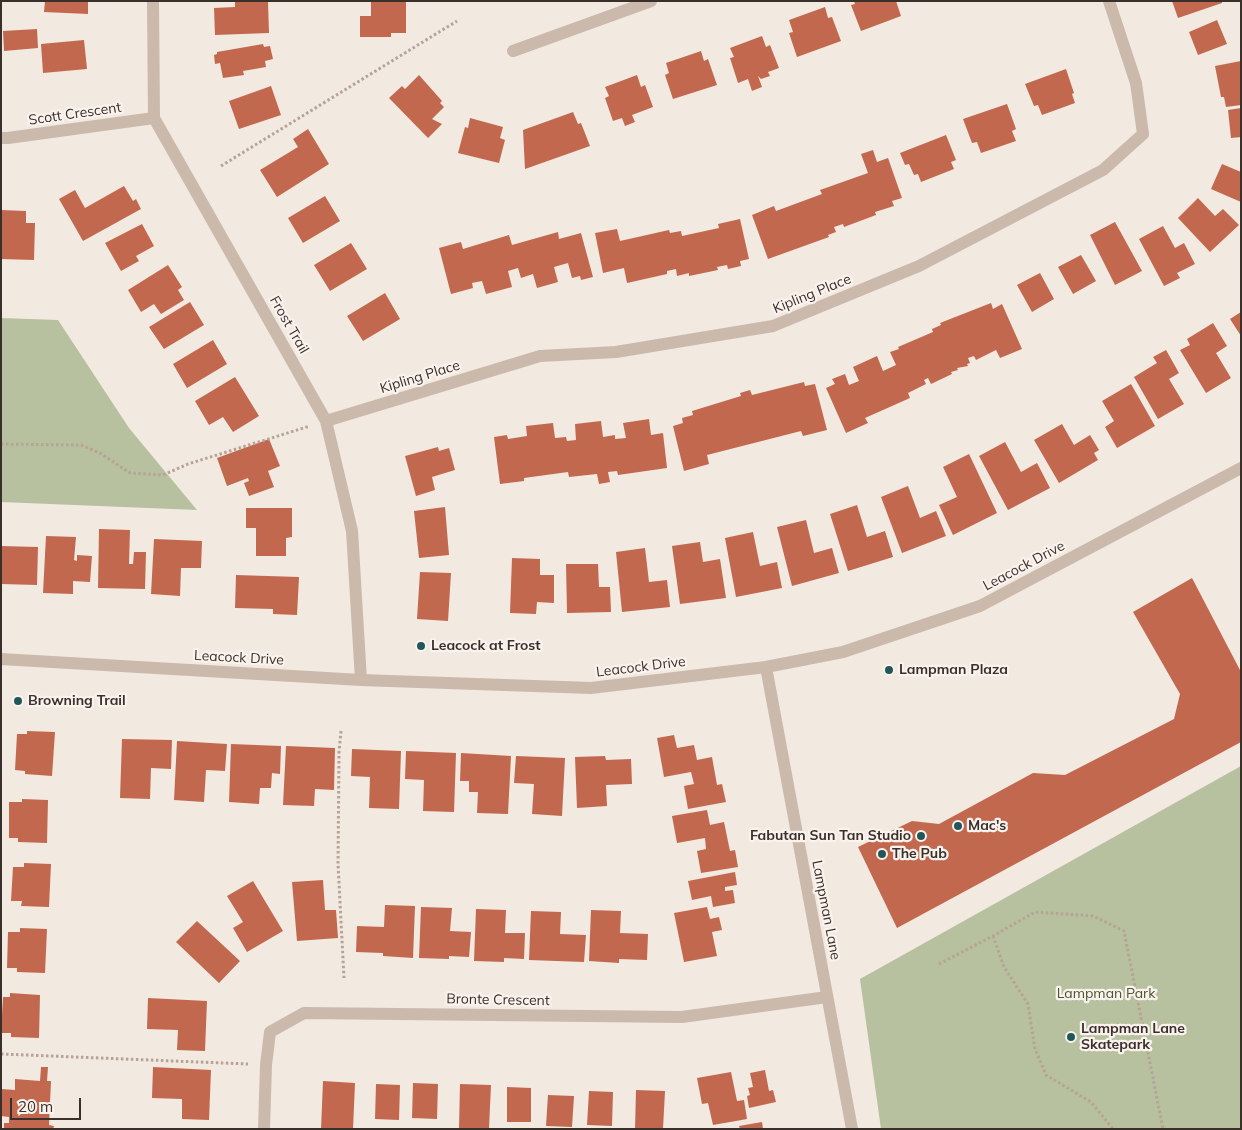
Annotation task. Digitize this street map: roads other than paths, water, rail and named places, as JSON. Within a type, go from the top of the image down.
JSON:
[{"type":"street","name":"Frost Trail","points":[[152,1],[154,118],[326,421],[352,531],[361,680]]},
{"type":"street","points":[[513,51],[651,1]]},
{"type":"street","name":"Kipling Place","points":[[326,421],[540,356],[616,352],[773,326],[919,266],[1103,170],[1143,134],[1136,83],[1109,1]]},
{"type":"street","name":"Scott Crescent","points":[[1,138],[154,118]]},
{"type":"street","name":"Leacock Drive","points":[[1,660],[361,680],[591,688],[766,667],[843,652],[980,606],[1241,468]]},
{"type":"street","name":"Lampman Lane","points":[[766,667],[852,1129]]},
{"type":"street","name":"Bronte Crescent","points":[[264,1129],[266,1065],[270,1032],[304,1013],[682,1017],[827,997]]},
{"type":"place","name":"Leacock at Frost","points":[[421,646]]},
{"type":"place","name":"Lampman Plaza","points":[[889,670]]},
{"type":"place","name":"Browning Trail","points":[[18,701]]},
{"type":"place","name":"Mac's","points":[[958,826]]},
{"type":"place","name":"Fabutan Sun Tan Studio","points":[[921,836]]},
{"type":"place","name":"The Pub","points":[[882,854]]},
{"type":"place","name":"Lampman Lane Skatepark","points":[[1071,1037]]},
{"type":"park label","name":"Lampman Park","points":[[1106,994]]}]
